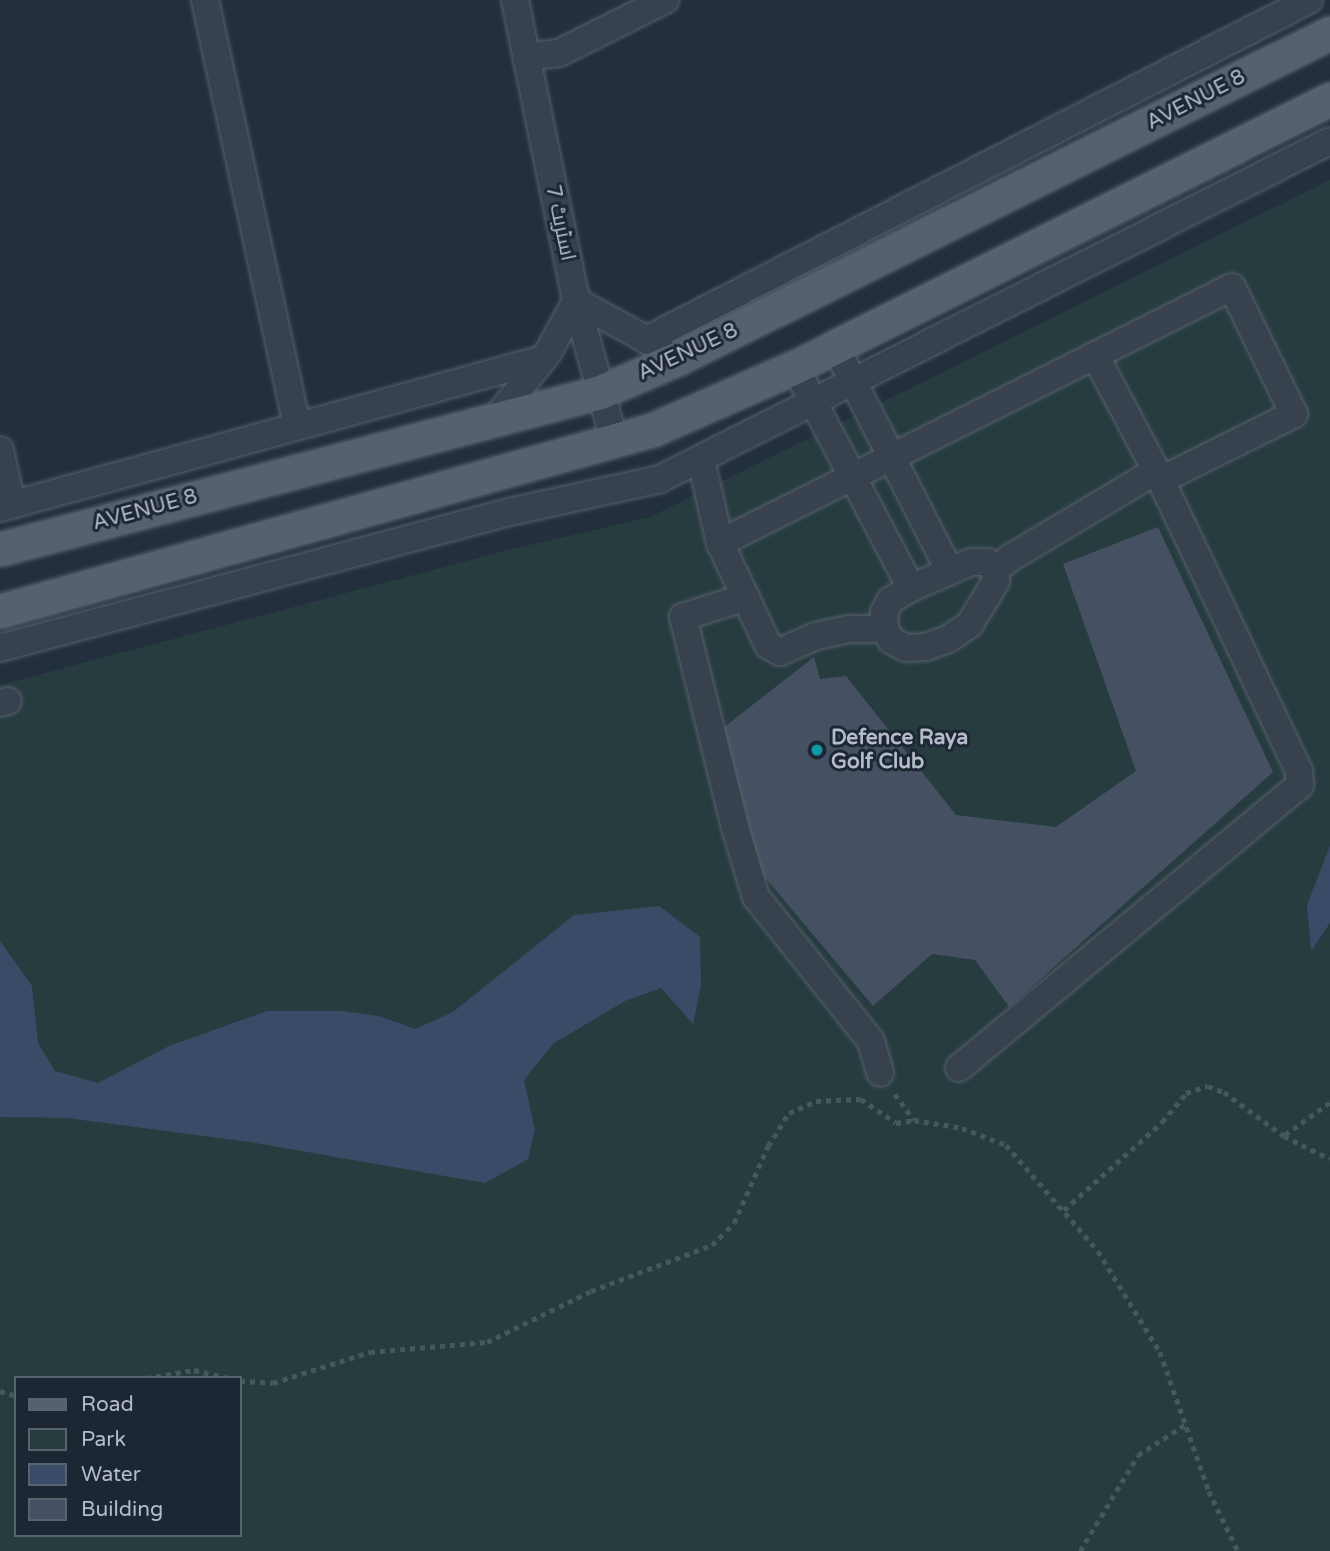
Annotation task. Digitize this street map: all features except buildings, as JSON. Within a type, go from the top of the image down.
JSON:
[{"type":"main road","name":"AVENUE 8","points":[[0,549],[600,392],[681,357],[1330,33]]},
{"type":"main road","points":[[0,611],[615,444],[795,367],[1327,109]]},
{"type":"street","points":[[205,0],[297,426]]},
{"type":"street","name":"اسٹریٹ 7","points":[[515,0],[576,301],[615,444]]},
{"type":"street","points":[[526,57],[559,53],[665,0]]},
{"type":"street","points":[[646,340],[1310,0]]},
{"type":"street","points":[[0,648],[509,512],[660,479],[815,404],[1330,141]]},
{"type":"street","points":[[720,543],[852,474],[1232,288],[1294,414],[1158,475],[995,570]]},
{"type":"street","points":[[493,422],[542,359],[576,301],[681,357]]},
{"type":"street","points":[[835,346],[949,570]]},
{"type":"street","points":[[959,1068],[1300,785],[1299,772],[1158,475],[1096,355]]},
{"type":"street","points":[[0,450],[6,507],[542,359]]},
{"type":"street","points":[[795,367],[911,588]]},
{"type":"street","points":[[701,460],[720,543],[768,645],[780,652],[835,631],[885,629]]},
{"type":"street","points":[[971,562],[987,562],[995,570],[996,581],[970,624],[948,639],[926,647],[906,648],[891,640],[885,629],[884,612],[891,600],[949,570],[971,562]]},
{"type":"street","points":[[746,597],[683,617],[735,827],[756,897],[871,1041],[880,1073]]},
{"type":"path","points":[[880,1073],[914,1120]]},
{"type":"path","points":[[1064,1210],[1162,1122],[1186,1093],[1208,1086],[1224,1092],[1284,1136],[1330,1159]]},
{"type":"path","points":[[242,1381],[273,1383],[370,1352],[487,1342],[591,1291],[712,1245],[734,1223],[768,1146],[789,1113],[816,1101],[862,1099],[896,1123],[914,1120],[962,1128],[1006,1145],[1064,1210],[1098,1251],[1160,1352],[1188,1423],[1209,1491],[1238,1551]]},
{"type":"path","points":[[1284,1136],[1330,1103]]},
{"type":"path","points":[[158,1376],[194,1370],[220,1376]]},
{"type":"path","points":[[1080,1551],[1138,1455],[1188,1423]]},
{"type":"green space","name":"Defence Raya Golf Club","points":[[1330,180],[1330,1551],[0,1551],[0,685],[504,551],[650,517]]},
{"type":"water","points":[[1330,846],[1330,923],[1311,951],[1307,905]]},
{"type":"water","points":[[659,906],[700,937],[701,986],[693,1024],[661,988],[625,1001],[554,1043],[524,1080],[535,1130],[528,1159],[485,1183],[249,1142],[67,1118],[0,1117],[0,941],[32,986],[38,1043],[55,1071],[98,1083],[169,1046],[267,1011],[343,1011],[379,1016],[415,1029],[453,1012],[574,915]]},
{"type":"place","name":"Defence Raya Golf Club","points":[[817,750]]}]
